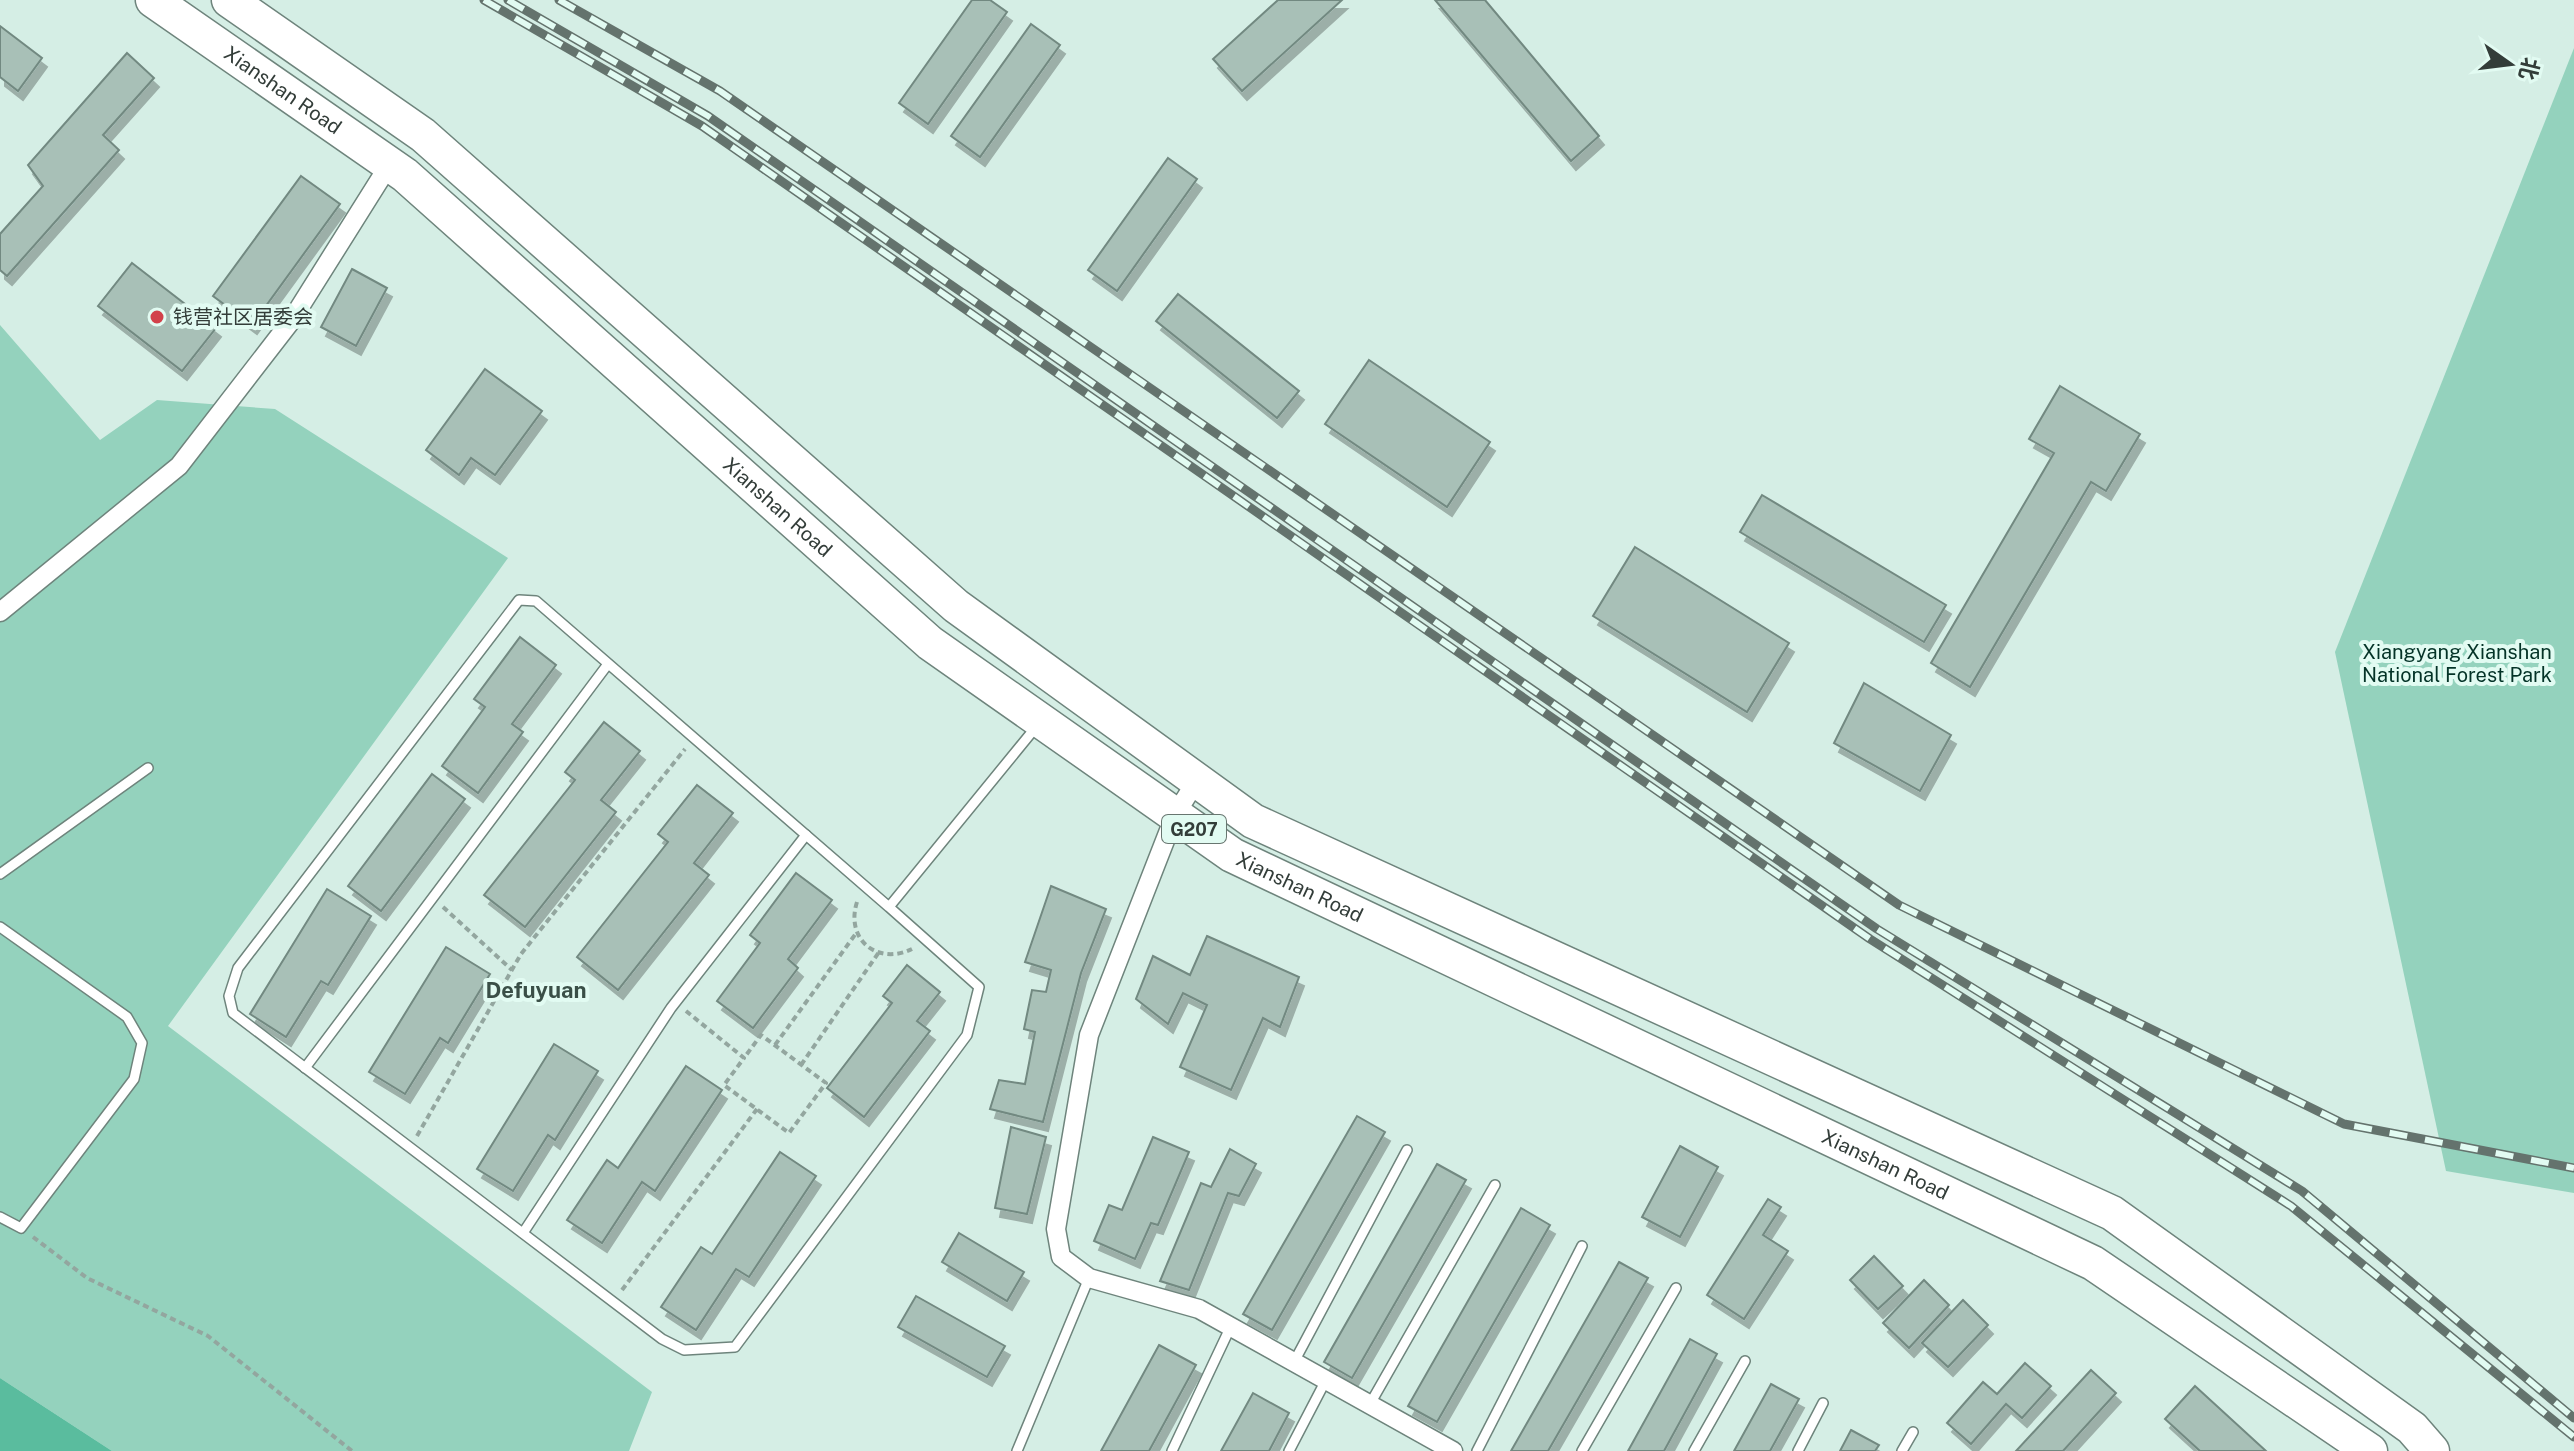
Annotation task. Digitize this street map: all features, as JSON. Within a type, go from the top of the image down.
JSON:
[{"type":"highway","name":"Xianshan Road","points":[[153,0],[389,165],[930,643],[1232,855],[2093,1263],[2370,1451]]},
{"type":"highway","name":"Xianshan Road","points":[[229,0],[423,135],[956,606],[1253,821],[2112,1213],[2412,1428],[2432,1451]]},
{"type":"street","points":[[0,612],[179,466],[291,321],[389,165]]},
{"type":"street","points":[[1197,780],[1175,815],[1089,1035],[1056,1229],[1061,1257],[1089,1278],[1199,1309],[1370,1404],[1426,1444],[1453,1451]]},
{"type":"lane","points":[[519,600],[536,601],[608,664],[979,987],[967,1035],[735,1347],[684,1350],[614,1302],[233,1013],[229,996],[238,968],[519,600]]},
{"type":"lane","points":[[305,1068],[608,664]]},
{"type":"lane","points":[[889,907],[1041,721]]},
{"type":"lane","points":[[0,874],[148,768]]},
{"type":"lane","points":[[523,1233],[675,1002],[806,835]]},
{"type":"lane","points":[[0,927],[127,1017],[142,1043],[134,1079],[21,1228],[0,1217]]},
{"type":"lane","points":[[1294,1362],[1407,1150]]},
{"type":"lane","points":[[1370,1404],[1495,1185]]},
{"type":"lane","points":[[1477,1451],[1582,1246]]},
{"type":"lane","points":[[1017,1451],[1089,1278]]},
{"type":"lane","points":[[1582,1451],[1676,1288]]},
{"type":"lane","points":[[1172,1451],[1231,1326]]},
{"type":"lane","points":[[1694,1451],[1745,1361]]},
{"type":"lane","points":[[1289,1451],[1326,1380]]},
{"type":"lane","points":[[1798,1451],[1823,1403]]},
{"type":"lane","points":[[1902,1451],[1913,1432]]},
{"type":"path","points":[[410,1148],[512,970],[694,738]]},
{"type":"path","points":[[863,884],[852,916],[859,942],[879,952],[897,956],[927,941]]},
{"type":"path","points":[[432,898],[512,970]]},
{"type":"path","points":[[775,1045],[857,932]]},
{"type":"path","points":[[801,1065],[879,952]]},
{"type":"path","points":[[675,1002],[744,1058]]},
{"type":"path","points":[[761,1035],[775,1045],[826,1083],[789,1133],[724,1085],[761,1035]]},
{"type":"path","points":[[614,1302],[757,1109]]},
{"type":"path","points":[[21,1228],[87,1278],[208,1336],[352,1451]]},
{"type":"green space","name":"Xiangyang Xianshan National Forest Park","points":[[2574,48],[2574,1193],[2446,1171],[2335,652]]},
{"type":"green space","points":[[0,325],[100,440],[157,400],[275,409],[508,558],[168,1026],[652,1392],[629,1451],[112,1451],[0,1378]]},
{"type":"shaded area","points":[[0,1378],[112,1451],[0,1451]]},
{"type":"building","points":[[972,0],[990,0],[1007,12],[928,124],[899,103]]},
{"type":"building","points":[[1278,0],[1342,0],[1242,91],[1213,59]]},
{"type":"building","points":[[1435,0],[1485,0],[1599,136],[1571,161]]},
{"type":"building","points":[[1031,24],[1060,45],[980,157],[951,136]]},
{"type":"building","points":[[0,26],[42,58],[18,91],[0,77]]},
{"type":"building","points":[[127,53],[154,78],[103,135],[119,150],[7,276],[0,270],[0,234],[43,186],[28,165]]},
{"type":"building","points":[[1168,158],[1197,179],[1117,291],[1088,270]]},
{"type":"building","points":[[301,176],[340,204],[252,325],[213,296]]},
{"type":"building","name":"钱营社区居委会","points":[[132,263],[216,328],[182,371],[98,306]]},
{"type":"building","points":[[352,269],[387,288],[356,346],[321,327]]},
{"type":"building","points":[[1178,294],[1299,391],[1277,418],[1156,321]]},
{"type":"building","points":[[1369,360],[1490,442],[1447,507],[1325,424]]},
{"type":"building","points":[[485,369],[542,411],[495,475],[471,458],[459,475],[426,450]]},
{"type":"building","points":[[2060,386],[2140,434],[2106,491],[2091,482],[1970,687],[1931,663],[2054,453],[2029,439]]},
{"type":"building","points":[[1762,495],[1946,605],[1924,642],[1740,532]]},
{"type":"building","points":[[1635,547],[1789,643],[1747,712],[1593,616]]},
{"type":"building","points":[[520,637],[556,665],[512,724],[523,732],[478,793],[442,766],[485,707],[474,699]]},
{"type":"building","points":[[1864,683],[1951,735],[1920,791],[1834,743]]},
{"type":"building","points":[[604,722],[640,751],[601,800],[616,812],[525,927],[484,895],[575,780],[565,772]]},
{"type":"building","points":[[432,774],[465,799],[381,911],[348,886]]},
{"type":"building","points":[[697,785],[733,813],[694,863],[709,875],[618,990],[577,957],[668,842],[658,834]]},
{"type":"building","points":[[796,873],[832,900],[788,959],[798,968],[753,1028],[717,1001],[760,943],[750,935]]},
{"type":"building","points":[[1051,886],[1106,909],[1081,973],[1043,1122],[990,1109],[999,1080],[1025,1084],[1035,1032],[1024,1029],[1032,990],[1046,992],[1051,970],[1025,962]]},
{"type":"building","points":[[327,889],[371,916],[328,985],[321,981],[286,1037],[250,1014]]},
{"type":"building","points":[[1207,936],[1299,977],[1280,1027],[1263,1018],[1231,1090],[1180,1067],[1207,1005],[1183,993],[1168,1024],[1136,999],[1153,956],[1190,975]]},
{"type":"building","points":[[446,947],[490,974],[448,1043],[440,1038],[405,1094],[369,1072]]},
{"type":"building","points":[[907,965],[940,992],[917,1021],[930,1031],[864,1117],[827,1088],[892,1003],[883,996]]},
{"type":"building","points":[[554,1044],[598,1071],[555,1140],[548,1135],[513,1191],[477,1169]]},
{"type":"building","points":[[686,1066],[722,1090],[655,1191],[642,1182],[602,1243],[567,1220],[607,1160],[618,1168]]},
{"type":"building","points":[[1357,1116],[1385,1132],[1272,1330],[1243,1314]]},
{"type":"building","points":[[1011,1127],[1046,1137],[1027,1214],[995,1208]]},
{"type":"building","points":[[1153,1137],[1189,1152],[1158,1225],[1151,1223],[1135,1259],[1094,1241],[1109,1205],[1122,1210]]},
{"type":"building","points":[[1680,1146],[1718,1167],[1680,1237],[1642,1217]]},
{"type":"building","points":[[1230,1149],[1256,1164],[1239,1196],[1228,1193],[1189,1290],[1160,1281],[1201,1183],[1211,1187]]},
{"type":"building","points":[[780,1152],[816,1176],[749,1277],[736,1269],[696,1330],[661,1307],[701,1247],[712,1254]]},
{"type":"building","points":[[1437,1164],[1466,1180],[1352,1378],[1324,1362]]},
{"type":"building","points":[[1768,1199],[1781,1207],[1763,1235],[1788,1251],[1744,1319],[1707,1295]]},
{"type":"building","points":[[1521,1208],[1550,1225],[1437,1422],[1408,1406]]},
{"type":"building","points":[[959,1233],[1024,1272],[1007,1301],[942,1262]]},
{"type":"building","points":[[1874,1256],[1903,1286],[1878,1309],[1850,1280]]},
{"type":"building","points":[[1619,1262],[1648,1278],[1548,1451],[1511,1451]]},
{"type":"building","points":[[1924,1280],[1949,1305],[1909,1348],[1883,1323]]},
{"type":"building","points":[[916,1296],[1005,1346],[987,1377],[898,1327]]},
{"type":"building","points":[[1963,1300],[1988,1325],[1948,1367],[1922,1343]]},
{"type":"building","points":[[1690,1339],[1717,1354],[1664,1451],[1628,1451]]},
{"type":"building","points":[[1159,1345],[1196,1365],[1149,1451],[1101,1451]]},
{"type":"building","points":[[2025,1363],[2051,1386],[2022,1418],[2006,1404],[1971,1444],[1947,1423],[1983,1382],[1997,1394]]},
{"type":"building","points":[[2091,1370],[2116,1393],[2063,1451],[2016,1451]]},
{"type":"building","points":[[1771,1384],[1799,1399],[1770,1451],[1734,1451]]},
{"type":"building","points":[[2195,1386],[2266,1451],[2200,1451],[2165,1419]]},
{"type":"building","points":[[1253,1393],[1289,1413],[1269,1451],[1221,1451]]},
{"type":"building","points":[[1851,1430],[1879,1445],[1875,1451],[1840,1451]]},
{"type":"railway","points":[[484,0],[702,126],[1870,939],[2291,1206],[2574,1437]]},
{"type":"railway","points":[[508,0],[708,116],[1877,929],[2302,1191],[2574,1418]]},
{"type":"railway","points":[[559,0],[720,91],[1899,905],[2344,1124],[2574,1168]]},
{"type":"place","name":"钱营社区居委会","points":[[157,317]]},
{"type":"district","name":"Defuyuan","points":[[536,990]]}]
